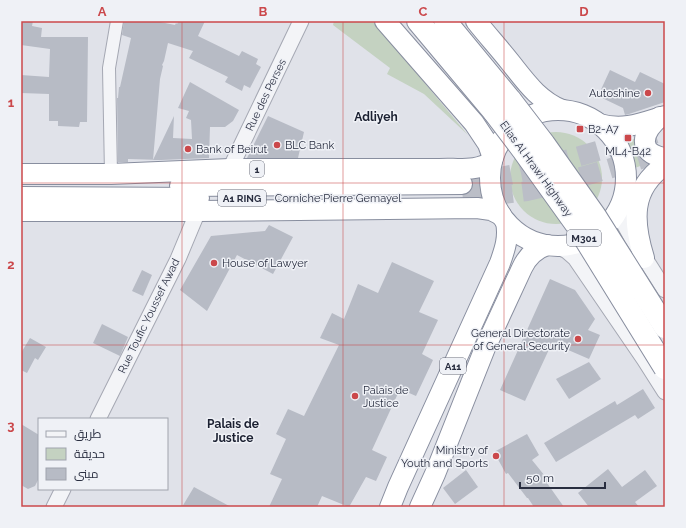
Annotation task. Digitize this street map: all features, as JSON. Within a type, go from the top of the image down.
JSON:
[{"type":"highway","points":[[385,21],[474,124],[488,144],[492,159]]},
{"type":"highway","points":[[406,21],[454,76],[467,88],[499,102]]},
{"type":"highway","name":"M301","points":[[418,21],[451,60],[499,102]]},
{"type":"highway","points":[[445,21],[499,102]]},
{"type":"highway","name":"M301","points":[[458,21],[481,47],[495,71],[499,102]]},
{"type":"highway","points":[[21,212],[198,212],[457,190],[477,208],[496,212],[518,233],[532,240],[551,245],[575,244],[592,237],[606,226],[617,211],[622,200],[625,188],[625,170],[621,152],[612,137],[599,124],[588,117],[562,110],[538,96],[476,21]]},
{"type":"highway","points":[[474,124],[494,126],[503,124],[512,119],[524,104],[528,84]]},
{"type":"highway","name":"Elias Al Hrawi Highway","points":[[499,102],[544,144],[588,206],[665,327]]},
{"type":"highway","name":"Elias Al Hrawi Highway","points":[[499,102],[523,150],[576,224],[665,368]]},
{"type":"highway","points":[[504,219],[496,207],[490,180],[492,159],[499,144],[508,132],[519,122],[532,115],[547,111],[562,110]]},
{"type":"highway","points":[[599,124],[617,127],[630,126],[662,116]]},
{"type":"highway","points":[[662,116],[650,127],[646,135],[645,142],[647,149],[652,154],[665,158]]},
{"type":"highway","points":[[474,124],[479,140],[477,151],[471,160],[462,166],[457,190],[464,210],[479,214],[490,221],[497,231],[501,247],[500,263]]},
{"type":"highway","name":"1","points":[[21,174],[111,174],[230,169],[424,169],[457,190],[467,169],[489,164],[492,159]]},
{"type":"highway","points":[[625,188],[632,178],[640,171],[665,162]]},
{"type":"highway","points":[[644,258],[637,228],[637,207],[641,192],[647,181],[665,165]]},
{"type":"highway","points":[[21,187],[111,174]]},
{"type":"highway","name":"Corniche Pierre Gemayel","points":[[21,187],[457,190]]},
{"type":"highway","name":"Corniche Pierre Gemayel","points":[[21,197],[457,190]]},
{"type":"highway","points":[[21,197],[120,212]]},
{"type":"highway","name":"A11","points":[[390,507],[500,263],[507,240],[508,230],[504,219]]},
{"type":"highway","name":"A11","points":[[420,507],[435,474],[485,348],[522,268],[527,258],[540,247],[551,245]]},
{"type":"street","points":[[111,174],[109,68],[117,21]]},
{"type":"street","name":"Rue des Perses","points":[[230,169],[301,21]]},
{"type":"street","points":[[617,211],[644,258],[665,290]]},
{"type":"street","name":"Rue Toufic Youssef Awad","points":[[98,418],[178,259],[198,212]]},
{"type":"street","points":[[578,263],[586,249],[600,239],[610,236],[632,238]]},
{"type":"street","points":[[551,245],[567,251],[578,263],[665,392]]},
{"type":"street","points":[[54,507],[62,490]]},
{"type":"green space","points":[[334,21],[373,21],[468,135],[424,94],[387,74],[390,68],[333,25]]},
{"type":"green space","points":[[556,132],[565,133],[582,140],[594,152],[601,169],[601,187],[594,204],[582,216],[565,223],[556,224],[547,223],[530,216],[518,204],[511,187],[510,178],[511,169],[518,152],[530,140],[547,133]]},
{"type":"green space","points":[[642,137],[654,161],[632,169],[631,154],[626,141]]},
{"type":"building","points":[[21,21],[33,21],[32,26],[42,28],[41,37],[88,37],[87,122],[80,122],[79,127],[58,126],[58,121],[49,121],[49,94],[21,93],[21,75],[49,77],[50,49],[21,45]]},
{"type":"building","points":[[124,21],[155,21],[175,25],[179,21],[205,21],[198,36],[239,56],[242,51],[258,59],[256,64],[261,67],[250,88],[244,85],[242,91],[225,82],[228,77],[189,58],[193,51],[168,43],[160,79],[153,160],[128,159],[128,162],[118,162],[117,98],[131,38],[122,35]]},
{"type":"building","points":[[610,70],[635,82],[640,72],[665,84],[665,102],[625,115],[623,108],[598,96]]},
{"type":"building","points":[[190,82],[239,110],[233,121],[225,127],[210,127],[209,158],[153,160],[174,116],[173,138],[192,139],[191,120],[186,118],[189,111],[178,108]]},
{"type":"building","name":"BLC Bank","points":[[268,116],[304,132],[298,158],[247,158]]},
{"type":"building","name":"House of Lawyer","points":[[269,225],[293,237],[273,274],[237,255],[207,311],[180,290],[211,236],[265,231]]},
{"type":"building","name":"Palais de Justice","points":[[392,262],[434,281],[419,312],[438,320],[422,354],[433,360],[416,396],[400,389],[372,450],[387,457],[376,481],[366,477],[349,507],[322,496],[317,507],[269,507],[282,479],[270,474],[286,439],[276,434],[288,409],[304,416],[339,345],[320,338],[332,313],[344,319],[358,284],[378,293]]},
{"type":"building","points":[[142,270],[152,275],[143,296],[132,291]]},
{"type":"building","name":"General Directorate of General Security","points":[[550,279],[575,290],[595,319],[588,330],[600,335],[589,359],[552,343],[525,401],[500,390]]},
{"type":"building","points":[[102,324],[128,337],[120,356],[93,343]]},
{"type":"building","points":[[30,338],[46,347],[38,360],[35,358],[27,373],[21,370],[21,353]]},
{"type":"building","points":[[589,362],[601,379],[569,399],[556,379]]},
{"type":"building","points":[[643,389],[655,408],[638,419],[635,415],[556,462],[544,443],[615,401],[617,405]]},
{"type":"building","points":[[21,424],[38,434],[38,480],[35,486],[28,489],[21,485]]},
{"type":"building","points":[[527,434],[539,455],[532,460],[549,481],[547,483],[564,507],[534,507],[508,473],[506,474],[494,452]]},
{"type":"building","points":[[608,469],[622,487],[645,470],[657,486],[635,502],[639,507],[589,507],[578,493]]},
{"type":"building","points":[[466,470],[478,487],[455,504],[443,488]]},
{"type":"building","points":[[194,487],[231,507],[182,507]]},
{"type":"tunnel","points":[[462,184],[521,173],[665,130]]},
{"type":"tunnel","points":[[463,199],[527,191],[558,184],[665,152]]},
{"type":"place","name":"Autoshine","points":[[648,93]]},
{"type":"place","name":"B2-A7","points":[[580,129]]},
{"type":"place","name":"ML4-B42","points":[[628,138]]},
{"type":"place","name":"BLC Bank","points":[[277,145]]},
{"type":"place","name":"Bank of Beirut","points":[[188,149]]},
{"type":"place","name":"House of Lawyer","points":[[214,263]]},
{"type":"place","name":"General Directorate of General Security","points":[[578,339]]},
{"type":"place","name":"Palais de Justice","points":[[355,396]]},
{"type":"place","name":"Ministry of Youth and Sports","points":[[496,456]]},
{"type":"district","name":"Adliyeh","points":[[376,117]]},
{"type":"district","name":"Palais de Justice","points":[[233,431]]}]
